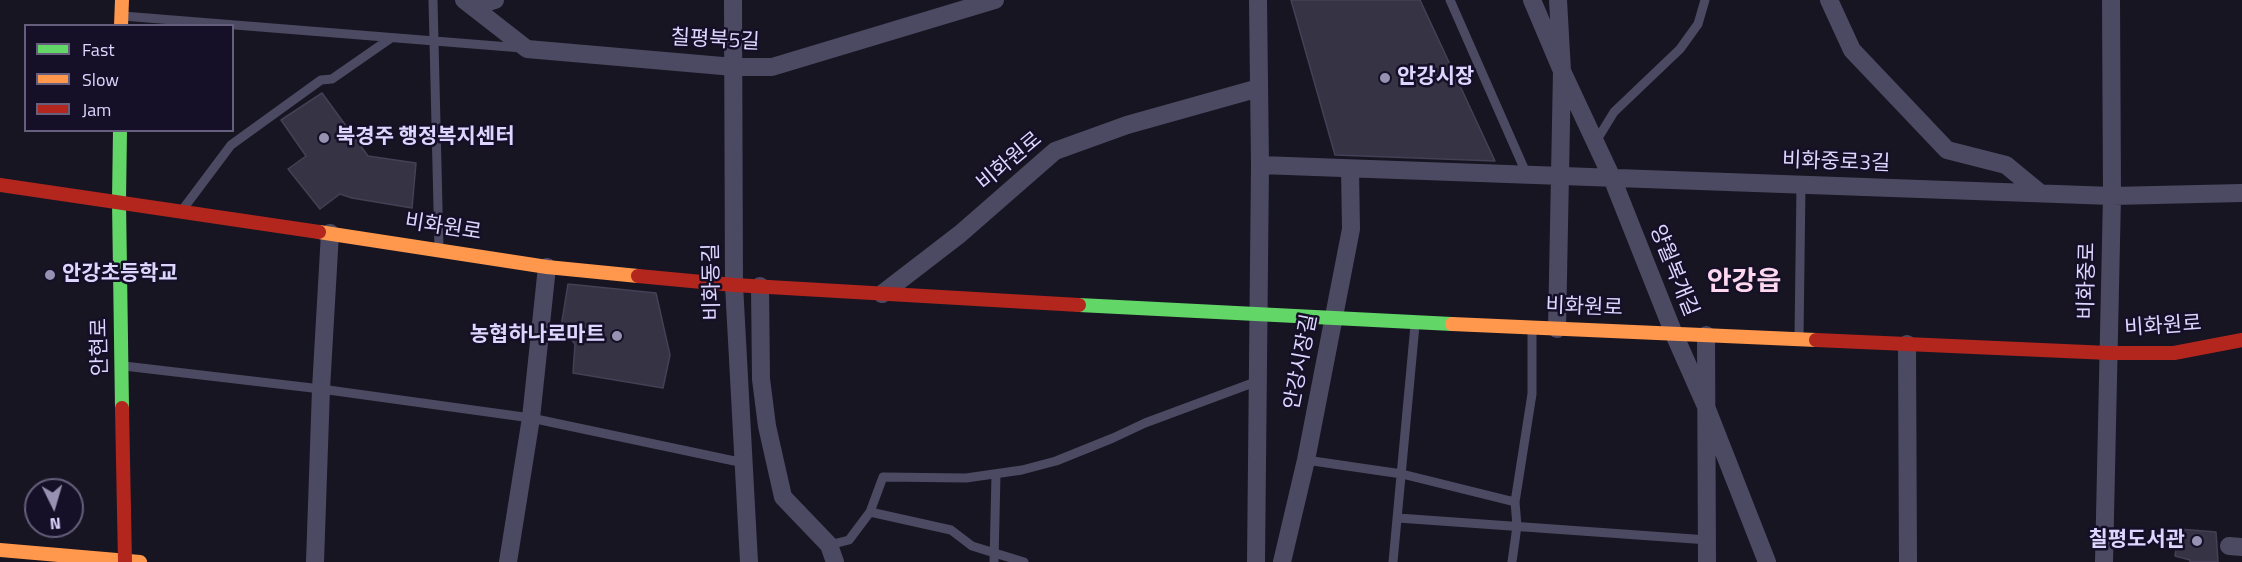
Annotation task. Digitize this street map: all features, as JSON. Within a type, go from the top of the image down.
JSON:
[{"type":"street","points":[[121,21],[122,0]]},
{"type":"street","points":[[469,4],[495,0]]},
{"type":"street","name":"비화동길","points":[[733,0],[734,285],[749,562]]},
{"type":"street","name":"칠평북5길","points":[[527,49],[734,67],[772,67],[995,0]]},
{"type":"street","points":[[1258,0],[1260,165],[1258,316]]},
{"type":"street","name":"양월복개길","points":[[1532,0],[1612,178],[1767,562]]},
{"type":"street","points":[[1557,329],[1562,71],[1558,0]]},
{"type":"street","points":[[1829,0],[1852,50],[1947,150],[2006,165],[2040,193]]},
{"type":"street","name":"비화중로","points":[[2104,562],[2112,196],[2111,0]]},
{"type":"street","points":[[469,4],[527,49]]},
{"type":"street","name":"비화원로","points":[[882,294],[960,234],[1055,151],[1127,125],[1259,88]]},
{"type":"street","name":"안현로","points":[[120,132],[125,561]]},
{"type":"street","name":"비화중로3길","points":[[1260,165],[2112,196],[2242,193]]},
{"type":"street","name":"안강시장길","points":[[1282,562],[1306,460],[1351,229],[1350,169]]},
{"type":"street","name":"비화원로","points":[[0,185],[119,201],[547,267],[734,285],[1258,316],[2109,353],[2174,353],[2242,340]]},
{"type":"street","points":[[315,562],[321,389],[330,234]]},
{"type":"street","points":[[508,562],[531,418],[547,267]]},
{"type":"street","points":[[760,286],[761,379],[767,426],[783,497],[832,554]]},
{"type":"street","name":"안강시장길","points":[[1256,562],[1258,316]]},
{"type":"street","points":[[1706,335],[1707,562]]},
{"type":"street","points":[[1907,344],[1908,562]]},
{"type":"street","points":[[0,550],[142,562]]},
{"type":"lane","points":[[433,0],[432,41],[439,250]]},
{"type":"lane","points":[[1450,0],[1527,175]]},
{"type":"lane","points":[[1595,143],[1614,112],[1680,49],[1698,24],[1705,0]]},
{"type":"lane","points":[[121,21],[169,24]]},
{"type":"lane","points":[[234,28],[527,49]]},
{"type":"lane","points":[[182,211],[231,146],[321,80],[332,79],[391,38]]},
{"type":"lane","points":[[1799,339],[1801,185]]},
{"type":"lane","points":[[1393,562],[1415,323]]},
{"type":"lane","points":[[1512,562],[1517,526],[1515,502],[1532,394],[1532,328]]},
{"type":"lane","points":[[122,366],[321,389],[531,418],[744,463]]},
{"type":"lane","name":"안강시장길","points":[[870,512],[883,477],[966,478],[1022,470],[1056,460],[1145,423],[1258,381]]},
{"type":"lane","points":[[1306,460],[1402,474],[1515,502]]},
{"type":"lane","points":[[994,557],[996,474]]},
{"type":"lane","points":[[832,554],[849,540],[870,512],[951,530],[972,546],[994,557],[1024,562]]},
{"type":"lane","points":[[1398,518],[1708,540]]},
{"type":"building","name":"안강시장","points":[[1291,0],[1420,0],[1495,161],[1335,155]]},
{"type":"building","name":"북경주 행정복지센터","points":[[322,93],[368,156],[416,163],[412,208],[340,194],[320,209],[288,169],[306,156],[281,120]]},
{"type":"building","name":"농협하나로마트","points":[[568,284],[656,293],[670,355],[663,388],[573,373],[575,344],[561,327]]},
{"type":"building","name":"칠평도서관","points":[[2179,529],[2216,532],[2218,562],[2190,562],[2190,560],[2175,556]]},
{"type":"traffic: fast","points":[[120,132],[122,408]]},
{"type":"traffic: fast","points":[[1079,305],[1452,324]]},
{"type":"traffic: slow","points":[[121,24],[122,0]]},
{"type":"traffic: slow","points":[[319,232],[547,267],[638,276]]},
{"type":"traffic: slow","points":[[1452,324],[1816,340]]},
{"type":"traffic: slow","points":[[0,550],[140,562]]},
{"type":"traffic: jam","points":[[0,185],[319,232]]},
{"type":"traffic: jam","points":[[638,276],[734,285],[1079,305]]},
{"type":"traffic: jam","points":[[1816,340],[2109,353],[2174,353],[2242,340]]},
{"type":"traffic: jam","points":[[122,408],[125,562]]},
{"type":"place","name":"안강시장","points":[[1385,78]]},
{"type":"place","name":"북경주 행정복지센터","points":[[324,138]]},
{"type":"place","name":"안강초등학교","points":[[50,275]]},
{"type":"place","name":"농협하나로마트","points":[[617,336]]},
{"type":"place","name":"칠평도서관","points":[[2197,541]]},
{"type":"district","name":"안강읍","points":[[1744,283]]}]
